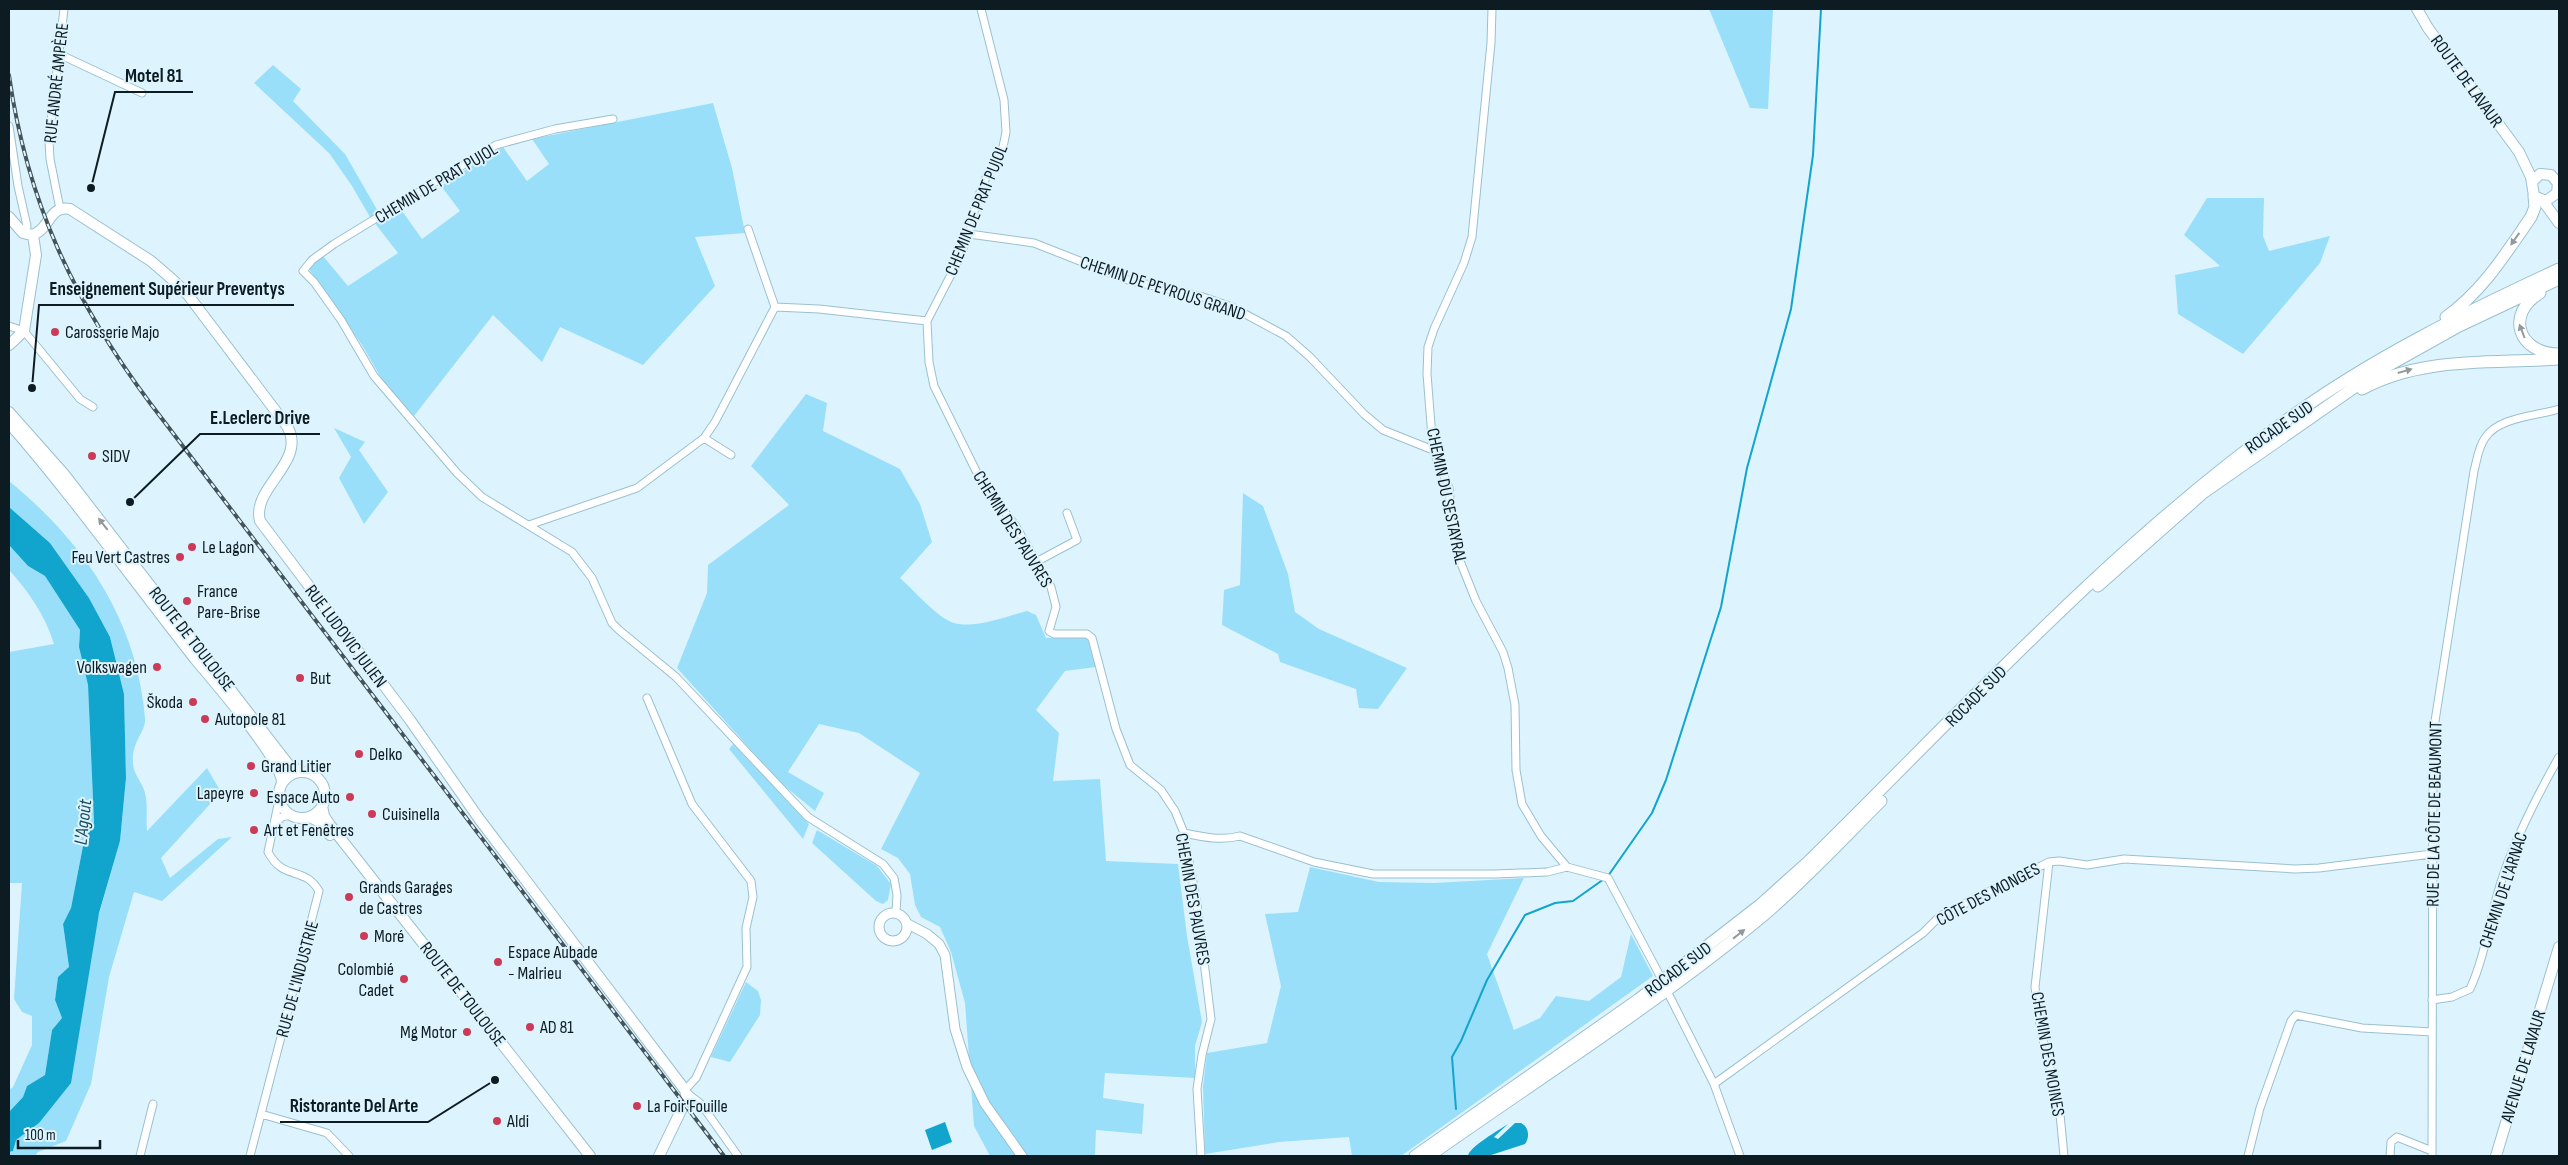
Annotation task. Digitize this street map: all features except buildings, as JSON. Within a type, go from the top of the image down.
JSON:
[{"type":"highway","points":[[2403,348],[2458,308],[2480,287],[2531,217],[2539,198]]},
{"type":"highway","name":"ROCADE SUD","points":[[1415,1156],[1639,999],[1760,905],[1809,861],[2093,579],[2156,522],[2224,466],[2291,417],[2360,372],[2472,310],[2559,269]]},
{"type":"highway","points":[[2559,280],[2531,299],[2523,309],[2519,320],[2520,331],[2530,346],[2548,354],[2559,354]]},
{"type":"highway","name":"ROCADE SUD","points":[[1429,1156],[1644,1006],[1764,914],[1813,869],[2096,587],[2203,494],[2375,373],[2459,326],[2559,280]]},
{"type":"highway","points":[[2314,415],[2366,386],[2420,367],[2559,359]]},
{"type":"main road","name":"ROUTE DE LAVAUR","points":[[2417,9],[2428,28],[2519,152]]},
{"type":"main road","points":[[2519,152],[2543,173],[2553,176],[2558,187],[2559,219]]},
{"type":"main road","points":[[2519,152],[2532,182]]},
{"type":"main road","points":[[2543,173],[2536,176],[2531,188],[2559,223]]},
{"type":"main road","points":[[2539,198],[2552,198],[2558,187]]},
{"type":"main road","points":[[30,234],[42,230],[51,214],[60,209]]},
{"type":"main road","name":"RUE LUDOVIC JULIEN","points":[[60,209],[73,211],[151,260],[172,278],[188,295],[287,426],[291,434],[292,446],[260,504],[258,515],[263,526],[410,720],[480,820],[686,1092]]},
{"type":"main road","points":[[9,217],[30,234],[36,255],[17,338]]},
{"type":"main road","name":"ROUTE DE TOULOUSE","points":[[9,412],[64,474],[288,764],[299,771]]},
{"type":"main road","name":"ROUTE DE TOULOUSE","points":[[9,423],[52,472],[244,720],[280,771],[282,782]]},
{"type":"main road","points":[[309,817],[322,806],[325,791],[323,784],[313,774],[299,771],[293,773],[282,782],[279,800],[283,808],[290,815],[309,817],[318,821],[583,1156]]},
{"type":"main road","name":"ROUTE DE TOULOUSE","points":[[322,806],[324,816],[330,825],[590,1156]]},
{"type":"main road","name":"AVENUE DE LAVAUR","points":[[2496,1156],[2559,947]]},
{"type":"main road","points":[[660,1156],[686,1092]]},
{"type":"street","name":"RUE ANDRÉ AMPÈRE","points":[[60,209],[49,149],[64,9]]},
{"type":"street","name":"CHEMIN DE PRAT PUJOL","points":[[927,321],[957,263],[969,234],[987,175],[1004,144],[1007,124],[1004,100],[981,9]]},
{"type":"street","name":"CHEMIN DU SESTAYRAL","points":[[1492,9],[1472,237],[1464,263],[1434,329],[1426,358],[1434,450],[1449,488],[1452,531],[1460,560],[1476,601],[1504,652],[1508,668],[1515,705],[1516,770],[1522,804],[1541,836],[1567,867]]},
{"type":"street","points":[[59,54],[142,93]]},
{"type":"street","name":"CHEMIN DE PRAT PUJOL","points":[[529,525],[482,496],[458,473],[374,376],[345,325],[314,282],[303,271],[312,260],[334,244],[496,145],[538,132],[613,119]]},
{"type":"street","points":[[9,126],[30,234]]},
{"type":"street","points":[[748,229],[775,307]]},
{"type":"street","name":"CHEMIN DE PEYROUS GRAND","points":[[969,234],[1034,243],[1128,280],[1232,307],[1286,336],[1310,357],[1364,414],[1383,430],[1434,450]]},
{"type":"street","points":[[529,525],[637,488],[704,438],[715,422],[775,307],[781,305],[927,321]]},
{"type":"street","name":"CHEMIN DES PAUVRES","points":[[927,321],[929,362],[934,386],[982,483],[1015,525],[1055,600],[1056,607],[1049,631],[1090,635],[1116,729],[1130,764],[1161,790],[1175,811],[1184,834],[1197,904],[1211,1019],[1202,1055],[1197,1089],[1201,1156]]},
{"type":"street","points":[[9,326],[17,338],[80,399],[93,407]]},
{"type":"street","name":"RUE DE LA CÔTE DE BEAUMONT","points":[[2432,1154],[2433,734],[2474,471],[2485,436],[2494,428],[2511,421],[2559,409]]},
{"type":"street","points":[[704,438],[731,455]]},
{"type":"street","points":[[1036,562],[1077,540],[1067,513]]},
{"type":"street","points":[[529,525],[566,548],[578,558],[596,586],[612,623],[676,677],[808,817],[883,864],[894,878],[897,895],[896,912]]},
{"type":"street","points":[[647,698],[692,804],[751,880],[753,896],[746,928],[747,967],[696,1078],[686,1092],[701,1104],[738,1156]]},
{"type":"street","name":"CHEMIN DE L'ARNAC","points":[[2432,1000],[2452,997],[2470,989],[2478,970],[2503,877],[2528,811],[2559,757]]},
{"type":"street","name":"RUE DE L'INDUSTRIE","points":[[250,1156],[318,891],[314,883],[306,877],[280,869],[268,852],[279,800]]},
{"type":"street","points":[[273,828],[277,820],[290,815]]},
{"type":"street","points":[[1184,834],[1229,839],[1240,836],[1314,862],[1374,874],[1433,875],[1547,872],[1567,867],[1607,877],[1660,976]]},
{"type":"street","name":"CÔTE DES MONGES","points":[[1714,1084],[1923,933],[1940,916],[2055,860],[2087,866],[2124,859],[2303,868],[2432,854]]},
{"type":"street","name":"CHEMIN DES MOINES","points":[[2049,862],[2035,987],[2041,1032],[2059,1104],[2064,1156]]},
{"type":"street","points":[[896,912],[902,915],[907,927],[902,938],[894,941],[887,940],[881,934],[879,928],[882,918],[888,913],[896,912]]},
{"type":"street","points":[[907,927],[922,932],[939,944],[945,955],[955,1029],[967,1068],[985,1104],[1022,1156]]},
{"type":"street","points":[[1669,995],[1714,1084],[1740,1156]]},
{"type":"street","points":[[2248,1156],[2260,1108],[2291,1021],[2296,1015],[2362,1028],[2432,1032]]},
{"type":"street","points":[[140,1156],[153,1104]]},
{"type":"street","points":[[261,1114],[327,1133],[348,1156]]},
{"type":"street","points":[[2390,1156],[2391,1142],[2397,1137],[2432,1154]]},
{"type":"shaded area","points":[[1709,9],[1773,9],[1768,109],[1750,108]]},
{"type":"shaded area","points":[[273,65],[301,89],[293,101],[345,154],[384,219],[400,208],[422,239],[460,211],[441,186],[496,150],[503,147],[527,181],[549,164],[532,139],[713,103],[732,168],[745,233],[695,237],[715,286],[643,365],[560,327],[542,362],[493,315],[414,416],[384,383],[362,345],[309,269],[323,256],[348,286],[398,253],[370,217],[352,186],[329,153],[254,83]]},
{"type":"shaded area","points":[[2207,198],[2264,198],[2263,236],[2269,251],[2330,236],[2320,263],[2243,354],[2178,314],[2175,275],[2220,266],[2184,235]]},
{"type":"shaded area","points":[[806,394],[827,403],[823,431],[900,469],[920,504],[932,542],[900,578],[933,609],[947,620],[963,624],[981,623],[1027,611],[1036,615],[1046,638],[1087,637],[1096,667],[1065,671],[1036,710],[1059,733],[1053,781],[1100,779],[1106,861],[1178,864],[1187,936],[1202,1022],[1195,1046],[1195,1078],[1105,1073],[1103,1098],[1144,1104],[1142,1134],[1096,1130],[1095,1156],[990,1156],[974,1126],[965,1003],[951,952],[940,927],[921,917],[915,905],[910,874],[898,858],[881,849],[920,773],[859,733],[819,724],[788,772],[824,793],[815,811],[782,784],[677,668],[707,593],[708,565],[789,505],[751,466]]},
{"type":"shaded area","points":[[334,428],[365,442],[359,450],[388,492],[364,524],[339,478],[351,457]]},
{"type":"shaded area","points":[[9,481],[61,530],[83,557],[102,586],[118,616],[131,648],[140,682],[145,718],[145,723],[133,752],[133,760],[135,772],[146,797],[147,831],[207,768],[221,792],[161,858],[170,878],[218,839],[232,837],[162,901],[134,892],[109,977],[91,1084],[66,1141],[38,1152],[35,1156],[9,1156],[9,1152],[13,1151],[15,1140],[39,1123],[120,841],[126,778],[124,694],[110,637],[89,598],[50,543],[9,507]]},
{"type":"shaded area","points":[[1243,493],[1263,506],[1288,574],[1295,612],[1319,629],[1407,668],[1378,709],[1359,708],[1356,689],[1280,662],[1278,654],[1222,625],[1224,590],[1240,585]]},
{"type":"shaded area","points":[[9,507],[50,543],[89,598],[110,637],[124,694],[126,778],[120,841],[99,913],[71,1083],[39,1123],[16,1140],[13,1151],[9,1152],[9,1112],[23,1097],[27,1086],[45,1075],[52,1030],[62,1018],[55,1000],[58,977],[69,967],[63,924],[71,908],[84,841],[94,822],[88,685],[79,647],[80,630],[45,576],[28,566],[9,545]]},
{"type":"shaded area","points":[[9,545],[28,566],[45,576],[80,630],[79,647],[88,685],[94,822],[84,841],[71,908],[63,924],[69,968],[58,977],[55,1000],[62,1018],[52,1030],[45,1075],[27,1086],[23,1097],[9,1112],[9,1090],[13,1087],[32,1045],[32,1016],[22,1012],[14,999],[22,883],[9,883],[9,652],[54,644],[36,604],[9,570]]},
{"type":"shaded area","points":[[733,744],[809,824],[803,839],[729,749]]},
{"type":"shaded area","points":[[817,830],[877,866],[891,884],[888,900],[883,904],[876,901],[812,843]]},
{"type":"shaded area","points":[[1310,867],[1379,882],[1434,883],[1524,878],[1487,954],[1514,1030],[1540,1018],[1556,996],[1589,1001],[1621,977],[1631,934],[1653,976],[1401,1156],[1352,1156],[1349,1137],[1279,1142],[1205,1154],[1203,1087],[1207,1053],[1267,1043],[1281,986],[1265,914],[1298,912]]},
{"type":"shaded area","points":[[746,982],[758,991],[761,1000],[760,1015],[730,1062],[711,1057]]},
{"type":"shaded area","points":[[945,1122],[952,1142],[932,1150],[925,1130]]},
{"type":"shaded area","points":[[1515,1123],[1524,1125],[1528,1132],[1525,1144],[1488,1156],[1468,1156],[1473,1148],[1485,1139],[1508,1124],[1494,1137],[1498,1139]]},
{"type":"waterway","points":[[1608,876],[1652,813],[1666,780],[1721,607],[1747,468],[1791,309],[1813,155],[1821,9]]},
{"type":"waterway","points":[[1456,1109],[1452,1057],[1461,1041],[1487,980],[1525,915],[1555,903],[1573,901],[1604,879]]},
{"type":"railway","points":[[9,75],[17,121],[41,208],[77,288],[98,327],[123,365],[724,1156]]},
{"type":"place","name":"Motel 81","points":[[91,188]]},
{"type":"place","name":"Carosserie Majo","points":[[55,332]]},
{"type":"place","name":"Enseignement Supérieur Preventys","points":[[32,388]]},
{"type":"place","name":"SIDV","points":[[92,456]]},
{"type":"place","name":"E.Leclerc Drive","points":[[130,502]]},
{"type":"place","name":"Le Lagon","points":[[192,547]]},
{"type":"place","name":"Feu Vert Castres","points":[[180,557]]},
{"type":"place","name":"France Pare-Brise","points":[[187,601]]},
{"type":"place","name":"Volkswagen","points":[[157,667]]},
{"type":"place","name":"But","points":[[300,678]]},
{"type":"place","name":"Škoda","points":[[193,702]]},
{"type":"place","name":"Autopole 81","points":[[205,719]]},
{"type":"place","name":"Delko","points":[[359,754]]},
{"type":"place","name":"Grand Litier","points":[[251,766]]},
{"type":"place","name":"Lapeyre","points":[[254,793]]},
{"type":"place","name":"Espace Auto","points":[[350,797]]},
{"type":"place","name":"Cuisinella","points":[[372,814]]},
{"type":"place","name":"Art et Fenêtres","points":[[254,830]]},
{"type":"place","name":"Grands Garages de Castres","points":[[349,897]]},
{"type":"place","name":"Moré","points":[[364,936]]},
{"type":"place","name":"Espace Aubade - Malrieu","points":[[498,962]]},
{"type":"place","name":"Colombié Cadet","points":[[404,979]]},
{"type":"place","name":"AD 81","points":[[530,1027]]},
{"type":"place","name":"Mg Motor","points":[[467,1032]]},
{"type":"place","name":"Ristorante Del Arte","points":[[495,1080]]},
{"type":"place","name":"La Foir'Fouille","points":[[637,1106]]},
{"type":"place","name":"Aldi","points":[[497,1121]]},
{"type":"water label","name":"L'Agoût","points":[[82,822]]}]
